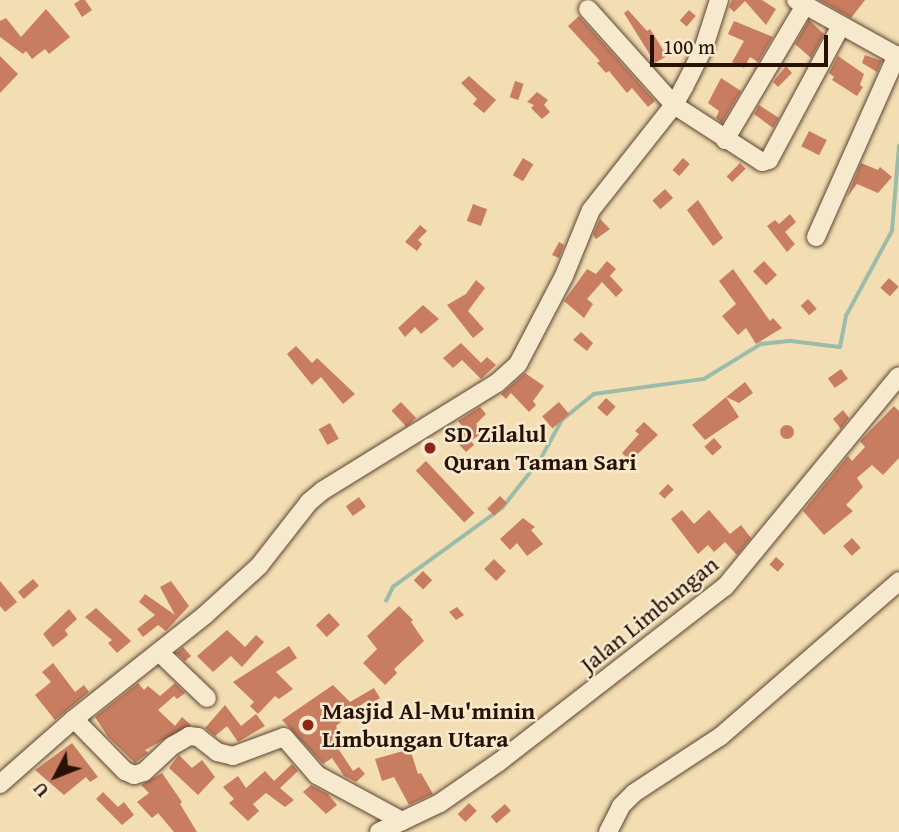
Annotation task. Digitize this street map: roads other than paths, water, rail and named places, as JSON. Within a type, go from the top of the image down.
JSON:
[{"type":"street","points":[[0,784],[74,719],[160,653],[259,566],[309,502],[322,491],[498,383],[518,364],[564,276],[591,210],[674,105],[704,47],[719,0]]},
{"type":"street","points":[[725,140],[800,3],[898,56],[816,237]]},
{"type":"street","points":[[588,9],[674,105],[755,160],[769,160],[841,26]]},
{"type":"street","name":"Jalan Limbungan","points":[[379,832],[440,803],[499,762],[725,587],[899,376]]},
{"type":"street","points":[[608,832],[621,806],[634,793],[721,736],[899,581]]},
{"type":"street","points":[[160,653],[207,698]]},
{"type":"street","points":[[74,719],[125,771],[134,775],[144,772],[189,736],[201,738],[217,752],[233,756],[284,737],[317,775],[402,821]]},
{"type":"waterway","points":[[386,601],[393,587],[502,508],[540,460],[562,420],[594,394],[704,379],[761,344],[791,341],[840,347],[846,316],[892,231],[899,146]]},
{"type":"place","name":"SD Zilalul Quran Taman Sari","points":[[430,448]]},
{"type":"place","name":"Masjid Al-Mu'minin Limbungan Utara","points":[[308,725]]}]
